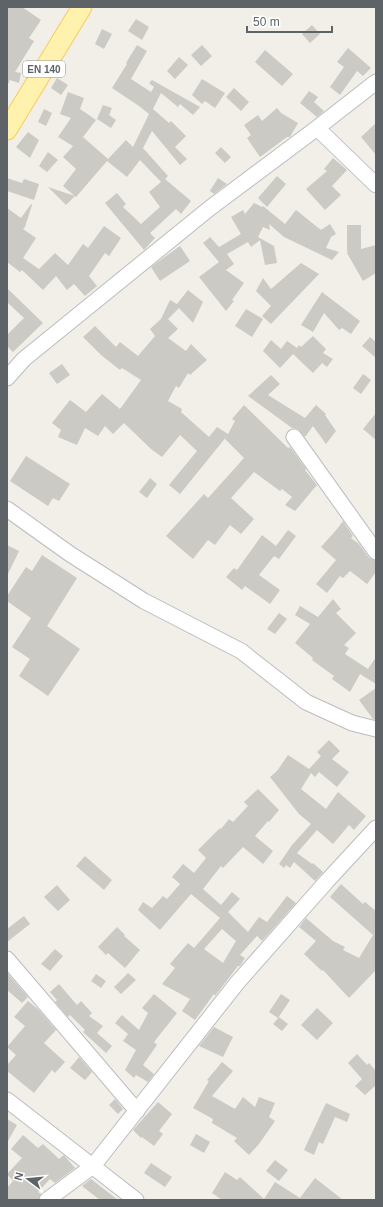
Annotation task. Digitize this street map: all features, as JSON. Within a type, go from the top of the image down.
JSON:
[{"type":"main road","name":"EN 140","points":[[7,130],[82,7]]},
{"type":"street","points":[[7,378],[24,359],[203,213],[376,82]]},
{"type":"street","points":[[317,128],[376,185]]},
{"type":"street","points":[[294,437],[376,552]]},
{"type":"street","points":[[7,509],[70,554],[144,601],[241,651],[306,702],[352,723],[376,729]]},
{"type":"street","points":[[48,1200],[93,1166],[237,982],[376,828]]},
{"type":"street","points":[[7,959],[137,1111]]},
{"type":"street","points":[[7,1100],[136,1200]]},
{"type":"building","points":[[7,7],[22,7],[41,20],[29,38],[34,41],[15,72],[21,73],[19,83],[10,80],[7,86]]},
{"type":"building","points":[[136,19],[149,27],[142,40],[128,31]]},
{"type":"building","points":[[312,25],[320,34],[310,43],[302,34]]},
{"type":"building","points":[[102,29],[112,34],[104,49],[95,44]]},
{"type":"building","points":[[137,45],[147,51],[131,79],[151,92],[154,87],[149,83],[152,80],[200,107],[193,115],[180,104],[178,107],[161,93],[153,109],[169,123],[171,121],[186,136],[175,147],[187,159],[180,165],[152,131],[143,148],[168,176],[165,179],[191,201],[181,214],[176,209],[150,233],[155,238],[144,250],[105,203],[117,193],[126,204],[123,207],[141,224],[160,207],[149,192],[161,182],[140,160],[127,177],[107,161],[76,197],[63,186],[76,169],[63,157],[73,146],[58,137],[71,118],[60,114],[68,92],[84,98],[80,109],[96,120],[83,137],[108,159],[126,140],[133,147],[149,114],[112,88]]},
{"type":"building","points":[[202,45],[212,56],[201,66],[191,55]]},
{"type":"building","points":[[348,48],[371,68],[363,76],[357,71],[340,95],[330,87],[344,67],[337,62]]},
{"type":"building","points":[[265,50],[293,74],[282,86],[255,62]]},
{"type":"building","points":[[179,57],[188,65],[175,79],[167,71]]},
{"type":"building","points":[[57,78],[68,85],[61,95],[51,88]]},
{"type":"building","points":[[202,79],[225,93],[215,108],[205,101],[202,104],[192,95]]},
{"type":"building","points":[[234,88],[249,102],[241,111],[226,97]]},
{"type":"building","points":[[309,91],[318,97],[314,102],[324,111],[317,117],[300,103]]},
{"type":"building","points":[[103,105],[112,108],[109,115],[116,120],[111,128],[97,119]]},
{"type":"building","points":[[277,108],[281,113],[298,123],[290,137],[287,137],[260,157],[247,138],[251,135],[244,125],[258,115],[262,121]]},
{"type":"building","points":[[44,109],[52,113],[46,126],[38,122]]},
{"type":"building","points":[[376,123],[376,155],[361,137]]},
{"type":"building","points":[[28,132],[39,140],[30,158],[16,147]]},
{"type":"building","points":[[221,147],[231,157],[225,163],[215,153]]},
{"type":"building","points":[[48,152],[58,160],[47,172],[39,166]]},
{"type":"building","points":[[333,158],[347,170],[332,186],[341,195],[325,210],[306,189],[327,171],[324,169]]},
{"type":"building","points":[[277,176],[286,184],[267,207],[258,198]]},
{"type":"building","points":[[7,178],[22,183],[24,179],[39,184],[34,200],[7,191]]},
{"type":"building","points":[[218,178],[227,184],[214,194],[210,191]]},
{"type":"building","points":[[48,187],[75,196],[66,205]]},
{"type":"building","points":[[254,203],[262,207],[263,206],[285,224],[296,210],[321,230],[330,224],[336,234],[331,237],[326,248],[339,252],[332,260],[284,237],[269,224],[270,230],[263,227],[258,237],[274,246],[277,263],[265,265],[260,240],[251,247],[248,242],[227,254],[234,264],[226,270],[244,283],[232,300],[234,301],[226,311],[199,277],[219,262],[203,243],[210,237],[219,247],[241,234],[231,217],[243,210],[245,214]]},
{"type":"building","points":[[31,204],[32,205],[25,227],[23,229],[36,238],[23,258],[39,269],[55,253],[68,265],[83,244],[88,248],[104,226],[121,238],[109,256],[105,253],[89,276],[97,286],[85,296],[74,284],[67,290],[56,276],[43,290],[22,270],[20,272],[7,262],[7,208],[21,218]]},
{"type":"building","points":[[347,225],[361,225],[361,249],[376,245],[376,273],[363,281],[347,253]]},
{"type":"building","points":[[180,246],[190,261],[160,281],[151,267]]},
{"type":"building","points":[[301,263],[319,274],[271,324],[262,316],[271,306],[256,291],[263,278],[271,289]]},
{"type":"building","points":[[7,288],[43,323],[13,352],[7,346],[7,335],[24,318],[7,302]]},
{"type":"building","points":[[188,290],[203,302],[193,323],[179,308],[168,319],[178,329],[168,338],[186,351],[191,344],[207,360],[190,375],[188,373],[179,388],[176,386],[168,401],[182,409],[181,412],[209,437],[217,427],[228,434],[235,421],[232,419],[244,405],[288,448],[290,447],[317,485],[295,511],[285,505],[292,497],[282,489],[280,491],[254,472],[231,498],[254,519],[241,534],[230,525],[215,545],[208,540],[193,559],[166,536],[204,494],[208,498],[244,458],[225,439],[227,436],[180,494],[169,485],[197,451],[180,435],[162,457],[151,449],[124,423],[113,434],[105,426],[98,436],[85,428],[77,445],[58,437],[61,430],[52,423],[70,400],[86,412],[102,394],[120,409],[141,380],[122,368],[120,370],[101,355],[83,337],[95,326],[116,347],[120,342],[138,356],[155,336],[150,329],[161,319],[170,300],[177,304]]},
{"type":"building","points":[[322,292],[360,321],[351,334],[342,328],[339,330],[324,313],[313,332],[301,325]]},
{"type":"building","points":[[246,309],[263,319],[252,337],[235,326]]},
{"type":"building","points":[[313,336],[326,349],[323,353],[333,359],[327,367],[322,363],[313,373],[293,354],[280,368],[263,351],[271,340],[281,349],[287,341],[297,348],[299,345],[301,347]]},
{"type":"building","points":[[370,337],[376,342],[376,358],[362,346]]},
{"type":"building","points":[[62,364],[70,375],[57,384],[49,373]]},
{"type":"building","points":[[363,374],[371,380],[361,394],[353,388]]},
{"type":"building","points":[[271,375],[280,384],[268,395],[305,418],[316,405],[326,414],[325,415],[336,431],[326,444],[313,426],[305,437],[298,429],[292,428],[248,396]]},
{"type":"building","points":[[376,413],[376,440],[363,429]]},
{"type":"building","points":[[26,456],[70,484],[59,501],[53,498],[48,506],[10,481]]},
{"type":"building","points":[[150,478],[157,484],[147,498],[139,492]]},
{"type":"building","points":[[343,521],[353,536],[351,538],[359,544],[369,558],[376,561],[376,572],[367,584],[350,571],[343,578],[340,576],[327,593],[316,584],[336,560],[321,547]]},
{"type":"building","points":[[288,530],[296,536],[279,559],[274,556],[259,575],[280,590],[270,604],[245,586],[242,590],[226,577],[234,568],[237,570],[262,535],[276,546]]},
{"type":"building","points":[[7,545],[19,551],[7,576]]},
{"type":"building","points":[[42,555],[77,578],[47,626],[80,649],[48,696],[19,676],[30,659],[12,647],[31,618],[7,601],[7,596],[26,567],[32,571]]},
{"type":"building","points":[[333,599],[341,609],[336,613],[356,633],[344,645],[349,648],[345,654],[368,669],[376,657],[376,684],[360,674],[350,692],[332,679],[334,676],[312,660],[313,658],[295,643],[310,624],[295,615],[300,606],[318,617]]},
{"type":"building","points":[[279,613],[287,619],[275,634],[267,629]]},
{"type":"building","points":[[376,688],[376,720],[373,719],[359,700]]},
{"type":"building","points":[[329,740],[340,751],[332,759],[349,772],[337,787],[319,772],[315,777],[311,773],[301,789],[326,809],[338,792],[366,816],[354,830],[349,825],[333,844],[317,830],[297,853],[312,864],[313,863],[323,872],[315,881],[294,862],[290,868],[286,865],[284,868],[279,864],[292,845],[311,824],[299,814],[270,777],[277,771],[288,755],[309,769],[321,756],[317,752]]},
{"type":"building","points":[[258,789],[279,810],[255,836],[273,851],[263,864],[243,847],[223,868],[221,866],[203,889],[221,905],[232,892],[240,899],[228,912],[248,932],[259,917],[267,922],[287,896],[296,903],[262,941],[257,936],[240,955],[245,958],[240,966],[238,966],[215,996],[214,994],[195,1020],[182,1011],[190,999],[162,984],[175,968],[170,964],[188,943],[194,948],[220,918],[191,894],[160,930],[138,910],[143,902],[152,908],[163,896],[167,899],[180,884],[172,877],[183,864],[194,873],[206,858],[198,850],[220,828],[221,829],[229,819],[233,822],[248,806],[244,802]],"holes":[[[222,929],[236,941],[223,963],[204,949]]]},
{"type":"building","points":[[85,856],[112,880],[104,890],[76,866]]},
{"type":"building","points":[[341,884],[363,904],[365,902],[376,911],[376,970],[349,998],[323,970],[322,971],[304,954],[316,941],[299,927],[306,918],[333,941],[345,947],[343,950],[359,958],[373,935],[330,897]]},
{"type":"building","points":[[57,885],[70,900],[58,911],[44,897]]},
{"type":"building","points":[[24,916],[30,924],[7,942],[7,929]]},
{"type":"building","points":[[117,927],[125,935],[124,936],[140,950],[125,968],[108,953],[106,955],[98,947]]},
{"type":"building","points":[[55,949],[63,956],[50,971],[41,964]]},
{"type":"building","points":[[7,973],[28,997],[22,1003],[7,990]]},
{"type":"building","points":[[128,973],[136,980],[121,994],[114,987]]},
{"type":"building","points":[[96,974],[106,981],[101,988],[91,981]]},
{"type":"building","points":[[59,984],[77,1005],[81,1001],[92,1013],[89,1016],[103,1026],[97,1033],[112,1046],[106,1053],[83,1032],[85,1030],[70,1015],[68,1017],[55,1002],[57,1000],[50,992]]},
{"type":"building","points":[[154,994],[177,1013],[154,1042],[157,1045],[143,1065],[154,1074],[148,1082],[136,1075],[134,1078],[125,1070],[136,1050],[123,1041],[128,1034],[115,1023],[122,1015],[139,1030],[148,1013],[142,1008]]},
{"type":"building","points":[[281,994],[290,1000],[278,1018],[269,1012]]},
{"type":"building","points":[[28,1001],[39,1010],[56,1030],[44,1043],[65,1062],[55,1073],[52,1070],[34,1093],[7,1071],[7,1065],[16,1055],[7,1047],[25,1026],[14,1017]]},
{"type":"building","points":[[317,1008],[333,1023],[317,1040],[301,1025]]},
{"type":"building","points":[[279,1017],[288,1024],[282,1031],[273,1024]]},
{"type":"building","points":[[214,1027],[233,1037],[223,1057],[199,1046]]},
{"type":"building","points":[[357,1054],[367,1065],[369,1063],[376,1071],[376,1085],[365,1095],[355,1086],[362,1079],[348,1063]]},
{"type":"building","points":[[79,1057],[92,1072],[85,1080],[70,1068]]},
{"type":"building","points":[[222,1062],[233,1071],[212,1096],[235,1109],[243,1097],[255,1107],[259,1097],[275,1103],[269,1117],[275,1121],[259,1144],[249,1155],[234,1141],[237,1138],[212,1123],[213,1119],[193,1108],[209,1081],[207,1080]]},
{"type":"building","points":[[115,1099],[123,1109],[118,1114],[109,1105]]},
{"type":"building","points":[[158,1102],[172,1114],[159,1131],[163,1134],[154,1146],[142,1137],[141,1138],[133,1130]]},
{"type":"building","points":[[326,1103],[350,1114],[347,1122],[335,1117],[323,1144],[319,1142],[314,1155],[304,1150]]},
{"type":"building","points":[[7,1119],[17,1125],[7,1143]]},
{"type":"building","points":[[196,1134],[210,1142],[204,1153],[190,1145]]},
{"type":"building","points":[[23,1135],[38,1148],[43,1144],[59,1159],[64,1155],[75,1168],[55,1183],[50,1179],[38,1192],[41,1194],[38,1200],[7,1200],[7,1188],[13,1181],[7,1174],[22,1158],[11,1149]]},
{"type":"building","points":[[275,1160],[288,1170],[279,1181],[266,1171]]},
{"type":"building","points":[[151,1163],[172,1177],[165,1187],[144,1173]]},
{"type":"building","points":[[225,1172],[237,1180],[240,1177],[264,1199],[275,1182],[300,1198],[315,1178],[343,1200],[222,1200],[212,1193]]},
{"type":"building","points":[[91,1179],[118,1200],[100,1200],[82,1186]]}]
